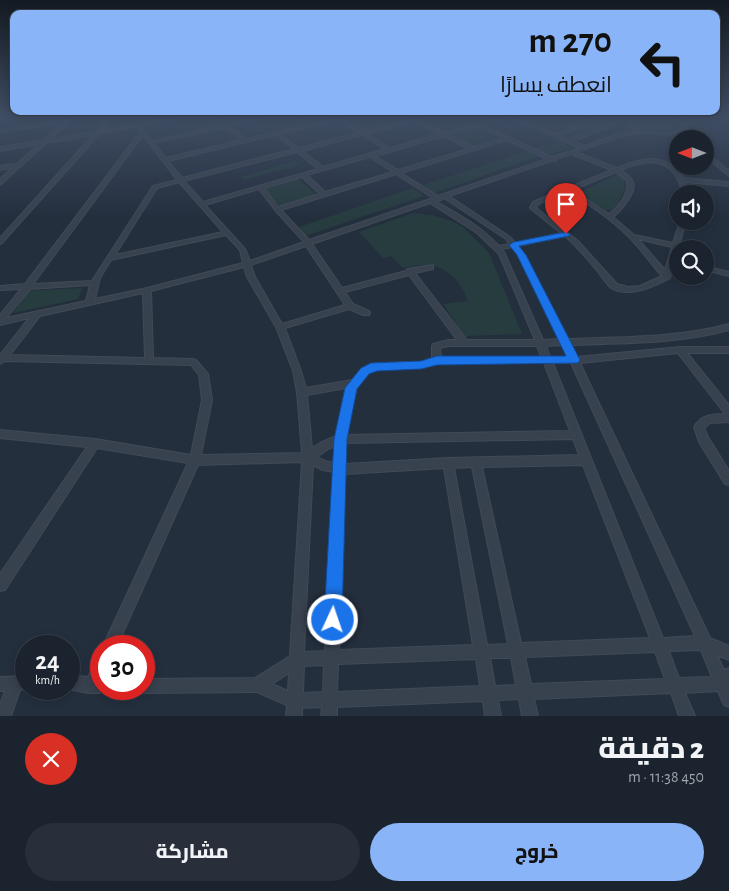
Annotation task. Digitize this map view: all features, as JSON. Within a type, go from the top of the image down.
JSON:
[{"type":"street","points":[[0,178],[29,150]]},
{"type":"street","points":[[0,183],[35,150]]},
{"type":"street","points":[[0,242],[82,150]]},
{"type":"street","points":[[0,321],[129,150]]},
{"type":"street","points":[[158,150],[181,181],[243,250],[251,277],[280,327],[297,371],[306,411],[308,457],[294,709]]},
{"type":"street","points":[[164,160],[203,150]]},
{"type":"street","points":[[201,204],[384,150]]},
{"type":"street","points":[[277,210],[469,150]]},
{"type":"street","points":[[534,150],[554,160]]},
{"type":"street","points":[[0,321],[147,290],[247,264],[579,150]]},
{"type":"street","points":[[90,302],[94,282],[155,187],[299,151],[322,169]]},
{"type":"street","points":[[573,153],[625,175],[630,182],[630,190],[620,210],[609,217]]},
{"type":"street","points":[[714,153],[722,159]]},
{"type":"street","points":[[370,155],[439,199],[508,238],[521,255],[566,343],[705,643],[725,680],[729,700]]},
{"type":"street","points":[[669,272],[667,276],[654,284],[622,290],[614,286],[576,242],[533,208],[535,203],[641,161],[657,161],[668,164],[684,180],[685,185]]},
{"type":"street","points":[[714,161],[729,174]]},
{"type":"street","points":[[0,168],[13,166]]},
{"type":"street","points":[[302,174],[325,195]]},
{"type":"street","points":[[684,180],[729,184]]},
{"type":"street","points":[[260,186],[277,210],[308,243],[350,306],[366,313]]},
{"type":"street","points":[[565,191],[575,194],[609,217],[632,236],[667,276]]},
{"type":"street","points":[[439,199],[498,248],[540,342],[687,716]]},
{"type":"street","points":[[109,258],[228,233]]},
{"type":"street","points":[[498,248],[566,234]]},
{"type":"street","points":[[632,236],[669,244]]},
{"type":"street","points":[[341,291],[430,267]]},
{"type":"street","points":[[714,270],[729,274]]},
{"type":"street","points":[[410,271],[464,343]]},
{"type":"street","points":[[0,288],[94,282]]},
{"type":"street","points":[[147,290],[150,360]]},
{"type":"street","points":[[280,327],[350,306]]},
{"type":"street","points":[[1,359],[37,314]]},
{"type":"street","points":[[437,360],[436,346],[448,343],[566,343],[669,338],[706,334],[729,327]]},
{"type":"street","points":[[680,350],[729,412]]},
{"type":"street","points":[[329,716],[341,439],[351,388],[365,371],[376,366],[421,365],[437,360],[574,360],[680,350],[729,350]]},
{"type":"street","points":[[1,359],[193,362],[203,374],[207,400],[195,460],[115,635]]},
{"type":"street","points":[[302,392],[355,382]]},
{"type":"street","points":[[729,418],[707,419],[699,427],[703,439],[729,480]]},
{"type":"street","points":[[0,434],[95,443],[195,460],[308,457],[323,465],[340,469],[448,463],[586,460]]},
{"type":"street","points":[[308,457],[324,446],[341,439],[577,435]]},
{"type":"street","points":[[0,585],[95,443]]},
{"type":"street","points":[[476,462],[530,716]]},
{"type":"street","points":[[448,463],[493,716]]},
{"type":"street","points":[[155,686],[257,685],[298,659],[705,643],[729,652]]},
{"type":"street","points":[[257,685],[294,709],[330,700],[676,686],[725,680]]},
{"type":"street","points":[[0,684],[15,683]]},
{"type":"street","points":[[3,716],[15,694]]},
{"type":"green space","points":[[536,150],[563,150],[547,155]]},
{"type":"green space","points":[[528,151],[540,156],[434,193],[423,185]]},
{"type":"green space","points":[[295,161],[299,165],[243,180],[240,177]]},
{"type":"green space","points":[[618,174],[624,177],[625,189],[616,208],[607,211],[578,193]]},
{"type":"green space","points":[[298,179],[316,195],[280,206],[263,189]]},
{"type":"green space","points":[[413,188],[424,196],[305,236],[299,227]]},
{"type":"green space","points":[[413,213],[432,215],[452,221],[463,227],[489,253],[522,334],[464,336],[443,304],[468,301],[458,282],[451,275],[443,270],[425,265],[403,268],[391,256],[383,258],[359,232]]},
{"type":"green space","points":[[82,288],[78,299],[13,313],[28,291]]},
{"type":"route","points":[[333,620],[341,439],[351,388],[365,371],[376,366],[421,365],[437,360],[574,360],[521,255],[514,245],[566,234]]}]
